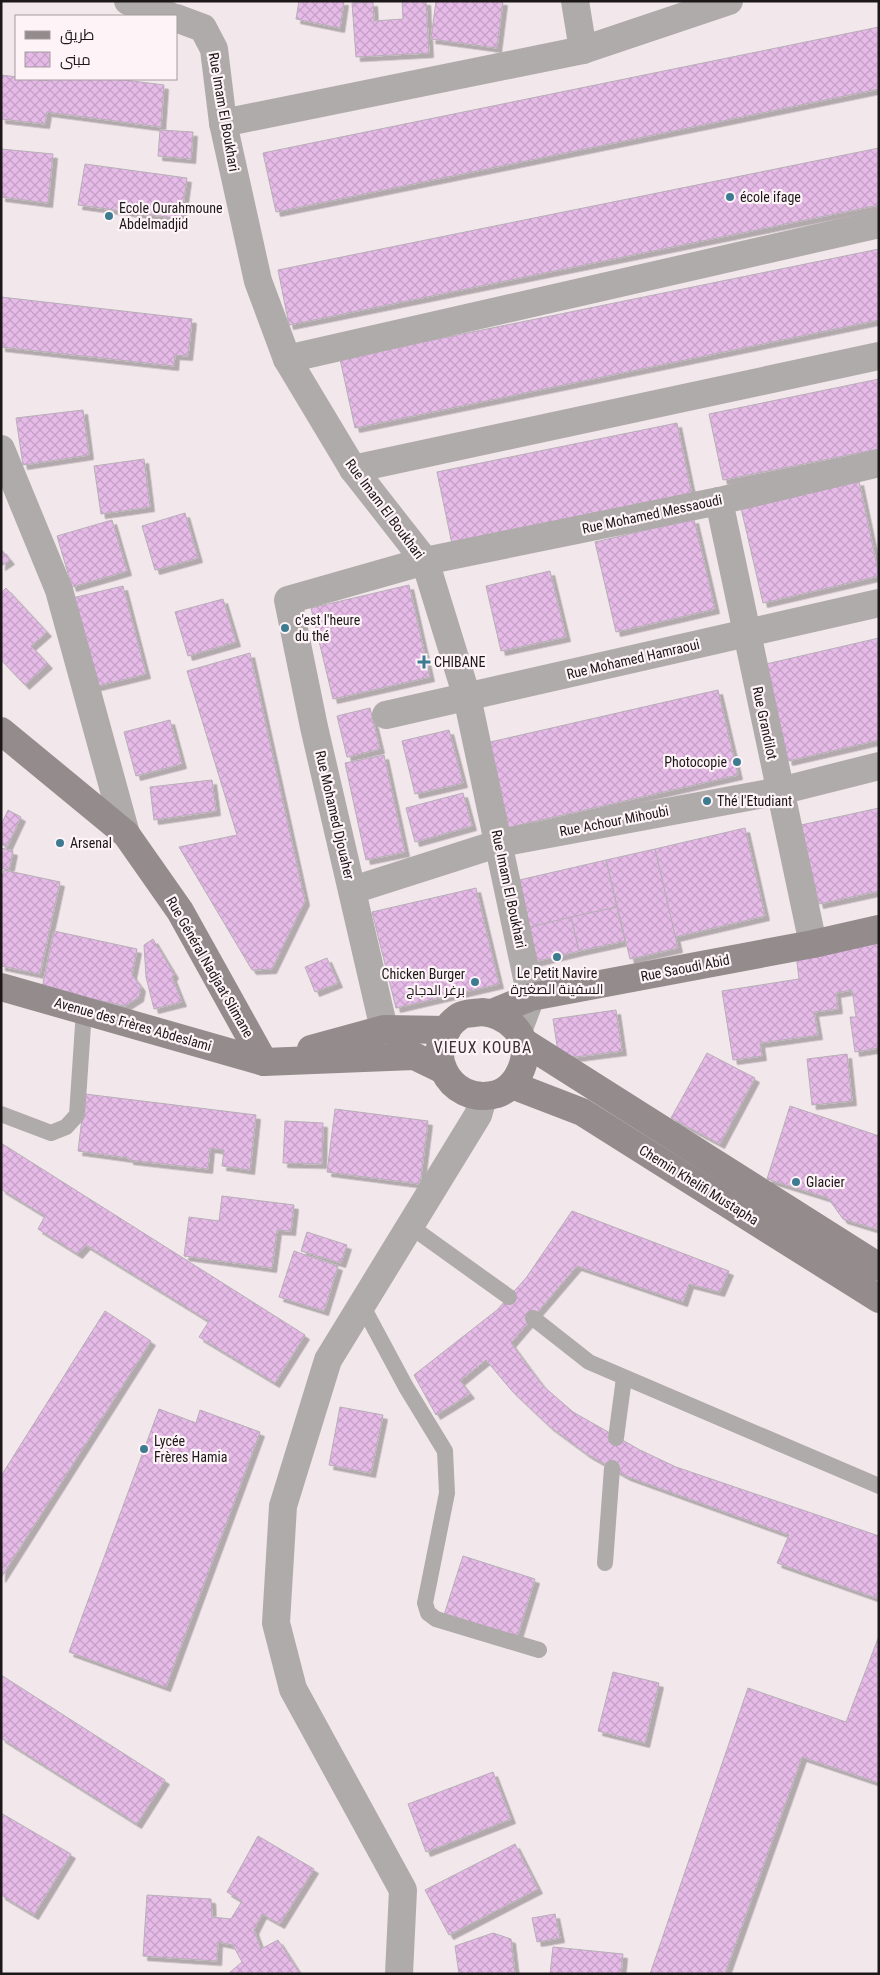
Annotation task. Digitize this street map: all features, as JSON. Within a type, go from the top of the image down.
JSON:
[{"type":"main road","name":"Rue Général Nadjaat Slimane","points":[[1,731],[126,834],[180,911],[264,1062]]},
{"type":"main road","name":"Rue Saoudi Abid","points":[[492,1013],[531,997],[813,944],[879,928]]},
{"type":"main road","name":"Avenue des Frères Abdeslami","points":[[1,988],[264,1062]]},
{"type":"main road","points":[[482,1012],[492,1013],[508,1021],[521,1037],[525,1059],[520,1074],[500,1091],[478,1096],[456,1088],[443,1070],[440,1056],[441,1042],[447,1030],[460,1015],[482,1012]]},
{"type":"main road","points":[[264,1062],[384,1029],[447,1030]]},
{"type":"main road","name":"Chemin Khelifi Mustapha","points":[[521,1037],[879,1268]]},
{"type":"main road","points":[[264,1062],[414,1056],[443,1070]]},
{"type":"main road","name":"Chemin Khelifi Mustapha","points":[[500,1091],[582,1112],[879,1299]]},
{"type":"street","points":[[128,1],[167,15]]},
{"type":"street","points":[[575,1],[582,50]]},
{"type":"street","points":[[223,123],[582,50],[729,1]]},
{"type":"street","name":"Rue Imam El Boukhari","points":[[178,19],[204,28],[214,49],[223,123],[258,281],[287,359],[353,469],[425,561],[467,697],[500,843],[531,997]]},
{"type":"street","points":[[287,359],[879,224]]},
{"type":"street","points":[[353,469],[879,356]]},
{"type":"street","points":[[1,449],[59,590],[126,834]]},
{"type":"street","name":"Rue Mohamed Messaoudi","points":[[288,600],[425,561],[719,501],[878,466]]},
{"type":"street","name":"Rue Grandilot","points":[[719,501],[813,944]]},
{"type":"street","name":"Rue Mohamed Djouaher","points":[[288,600],[314,727],[384,1029]]},
{"type":"street","name":"Rue Mohamed Hamraoui","points":[[386,715],[879,603]]},
{"type":"street","name":"Rue Achour Mihoubi","points":[[352,890],[500,843],[780,791],[879,766]]},
{"type":"street","points":[[521,1037],[531,997]]},
{"type":"street","points":[[399,1974],[403,1890],[293,1689],[276,1623],[283,1506],[328,1360],[478,1116],[483,1098],[500,1091]]},
{"type":"lane","points":[[1,1114],[50,1132],[66,1127],[77,1116],[84,1010]]},
{"type":"lane","points":[[410,1226],[509,1297]]},
{"type":"lane","points":[[362,1305],[406,1387],[445,1451],[447,1493],[426,1603],[428,1614],[436,1619],[539,1650]]},
{"type":"lane","points":[[533,1318],[589,1362],[879,1486]]},
{"type":"lane","points":[[616,1438],[624,1378]]},
{"type":"lane","points":[[605,1563],[612,1468]]},
{"type":"building","points":[[299,1],[344,1],[340,28],[296,19]]},
{"type":"building","points":[[402,1],[426,1],[429,53],[356,57],[352,3],[373,2],[374,21],[403,19]]},
{"type":"building","points":[[436,1],[503,1],[497,48],[431,39]]},
{"type":"building","points":[[879,27],[879,89],[276,212],[263,153]]},
{"type":"building","points":[[1,75],[15,77],[15,80],[125,80],[164,85],[161,127],[47,112],[45,124],[1,119]]},
{"type":"building","points":[[160,130],[193,132],[191,159],[158,156]]},
{"type":"building","points":[[879,148],[879,205],[289,325],[278,270]]},
{"type":"building","points":[[1,149],[53,154],[48,203],[1,197]]},
{"type":"building","points":[[85,164],[187,178],[181,219],[78,205]]},
{"type":"building","points":[[879,249],[879,320],[355,428],[340,359]]},
{"type":"building","points":[[1,297],[192,319],[188,356],[175,355],[174,366],[1,347]]},
{"type":"building","points":[[879,379],[879,449],[723,480],[709,414]]},
{"type":"building","points":[[83,410],[89,455],[23,465],[16,418]]},
{"type":"building","points":[[677,423],[692,495],[452,544],[437,472]]},
{"type":"building","points":[[144,459],[150,507],[101,514],[94,466]]},
{"type":"building","points":[[859,481],[879,576],[763,603],[741,508]]},
{"type":"building","points":[[185,513],[198,558],[155,570],[142,526]]},
{"type":"building","points":[[694,519],[715,609],[616,632],[595,542]]},
{"type":"building","points":[[112,520],[127,571],[72,587],[57,536]]},
{"type":"building","points":[[1,549],[10,560],[1,566]]},
{"type":"building","points":[[550,571],[566,637],[501,651],[486,586]]},
{"type":"building","points":[[409,585],[430,677],[333,699],[311,608]]},
{"type":"building","points":[[123,586],[146,674],[93,687],[68,599]]},
{"type":"building","points":[[6,588],[47,632],[31,646],[48,664],[25,685],[1,660],[1,593]]},
{"type":"building","points":[[223,599],[236,642],[188,656],[175,612]]},
{"type":"building","points":[[879,638],[879,740],[788,761],[766,664]]},
{"type":"building","points":[[250,653],[305,901],[272,969],[252,970],[179,847],[237,835],[187,671]]},
{"type":"building","points":[[718,690],[738,775],[506,828],[486,743]]},
{"type":"building","points":[[370,708],[380,749],[347,757],[337,716]]},
{"type":"building","points":[[170,720],[182,764],[136,776],[124,732]]},
{"type":"building","points":[[449,730],[463,783],[415,794],[402,741]]},
{"type":"building","points":[[384,755],[405,852],[366,860],[345,763]]},
{"type":"building","points":[[212,780],[216,811],[154,820],[150,787]]},
{"type":"building","points":[[463,793],[472,826],[415,842],[406,808]]},
{"type":"building","points":[[879,808],[879,891],[819,904],[801,825]]},
{"type":"building","points":[[8,810],[21,817],[7,847],[1,844],[1,825]]},
{"type":"building","points":[[745,828],[765,916],[675,937],[655,849]]},
{"type":"building","points":[[1,848],[13,851],[9,870],[1,868]]},
{"type":"building","points":[[655,849],[678,948],[630,959],[606,860]]},
{"type":"building","points":[[606,860],[617,907],[526,928],[515,881]]},
{"type":"building","points":[[4,870],[60,882],[40,974],[1,966],[1,881]]},
{"type":"building","points":[[476,888],[499,984],[396,1008],[372,912]]},
{"type":"building","points":[[617,907],[625,941],[579,951],[571,917]]},
{"type":"building","points":[[571,917],[579,951],[534,962],[526,928]]},
{"type":"building","points":[[54,931],[137,949],[132,975],[141,987],[139,997],[125,1006],[42,988]]},
{"type":"building","points":[[153,939],[174,974],[172,977],[182,1002],[154,1009],[146,977],[144,945]]},
{"type":"building","points":[[879,942],[879,1048],[855,1052],[850,1017],[856,1017],[852,990],[836,993],[838,1009],[814,1012],[818,1035],[760,1043],[762,1056],[733,1060],[722,991],[799,979],[796,954]]},
{"type":"building","points":[[327,958],[338,983],[315,992],[305,967]]},
{"type":"building","points":[[616,1010],[622,1051],[559,1059],[553,1019]]},
{"type":"building","points":[[707,1053],[755,1078],[720,1144],[671,1118]]},
{"type":"building","points":[[847,1054],[852,1101],[812,1105],[807,1059]]},
{"type":"building","points":[[85,1094],[256,1115],[250,1170],[222,1166],[224,1150],[210,1148],[208,1169],[129,1160],[129,1158],[78,1151]]},
{"type":"building","points":[[790,1106],[879,1136],[879,1230],[843,1219],[828,1198],[767,1179]]},
{"type":"building","points":[[335,1109],[428,1121],[420,1184],[327,1172]]},
{"type":"building","points":[[285,1121],[323,1123],[322,1164],[283,1163]]},
{"type":"building","points":[[1,1143],[305,1335],[275,1383],[199,1337],[209,1321],[86,1245],[78,1254],[38,1229],[45,1216],[1,1189]]},
{"type":"building","points":[[222,1196],[294,1205],[291,1231],[277,1230],[272,1268],[184,1256],[189,1217],[219,1221]]},
{"type":"building","points":[[572,1211],[729,1271],[720,1292],[689,1284],[683,1302],[577,1266],[511,1343],[543,1386],[573,1412],[640,1450],[676,1467],[879,1536],[879,1599],[777,1563],[789,1535],[626,1476],[587,1454],[549,1426],[512,1391],[486,1360],[460,1381],[470,1394],[436,1415],[414,1375],[497,1310],[526,1278]]},
{"type":"building","points":[[307,1232],[347,1245],[341,1263],[301,1251]]},
{"type":"building","points":[[294,1251],[338,1266],[324,1311],[279,1297]]},
{"type":"building","points":[[105,1311],[151,1341],[1,1578],[1,1476]]},
{"type":"building","points":[[340,1407],[383,1415],[371,1473],[329,1465]]},
{"type":"building","points":[[159,1409],[196,1423],[200,1410],[260,1432],[166,1687],[69,1652]]},
{"type":"building","points":[[463,1556],[535,1579],[516,1641],[443,1618]]},
{"type":"building","points":[[879,1636],[879,1783],[802,1757],[725,1974],[650,1974],[748,1688],[846,1722]]},
{"type":"building","points":[[613,1672],[659,1683],[645,1743],[598,1731]]},
{"type":"building","points":[[1,1675],[165,1780],[137,1824],[1,1738]]},
{"type":"building","points":[[493,1772],[511,1819],[426,1852],[408,1804]]},
{"type":"building","points":[[1,1813],[71,1854],[34,1915],[1,1895]]},
{"type":"building","points":[[258,1836],[314,1869],[280,1924],[262,1914],[254,1930],[261,1949],[278,1940],[300,1974],[228,1974],[242,1962],[233,1945],[218,1942],[217,1961],[143,1956],[147,1895],[211,1899],[212,1917],[231,1919],[242,1901],[227,1892]]},
{"type":"building","points":[[515,1844],[538,1889],[449,1935],[425,1890]]},
{"type":"building","points":[[555,1914],[560,1938],[537,1942],[532,1918]]},
{"type":"building","points":[[493,1933],[511,1939],[515,1974],[459,1974],[455,1946]]},
{"type":"building","points":[[553,1947],[623,1954],[621,1974],[550,1974]]},
{"type":"place","name":"école ifage","points":[[730,197]]},
{"type":"place","name":"Ecole Ourahmoune Abdelmadjid","points":[[109,216]]},
{"type":"place","name":"c'est l'heure du thé","points":[[285,628]]},
{"type":"place","name":"CHIBANE","points":[[424,662]]},
{"type":"place","name":"Photocopie","points":[[737,762]]},
{"type":"place","name":"Thé l'Etudiant","points":[[707,801]]},
{"type":"place","name":"Arsenal","points":[[60,843]]},
{"type":"place","name":"Le Petit Navire السفينة الصغيرة","points":[[557,957]]},
{"type":"place","name":"Chicken Burger برغر الدجاج","points":[[475,982]]},
{"type":"place","name":"Glacier","points":[[796,1182]]},
{"type":"place","name":"Lycée Frères Hamia","points":[[144,1449]]},
{"type":"district","name":"VIEUX KOUBA","points":[[483,1047]]}]
